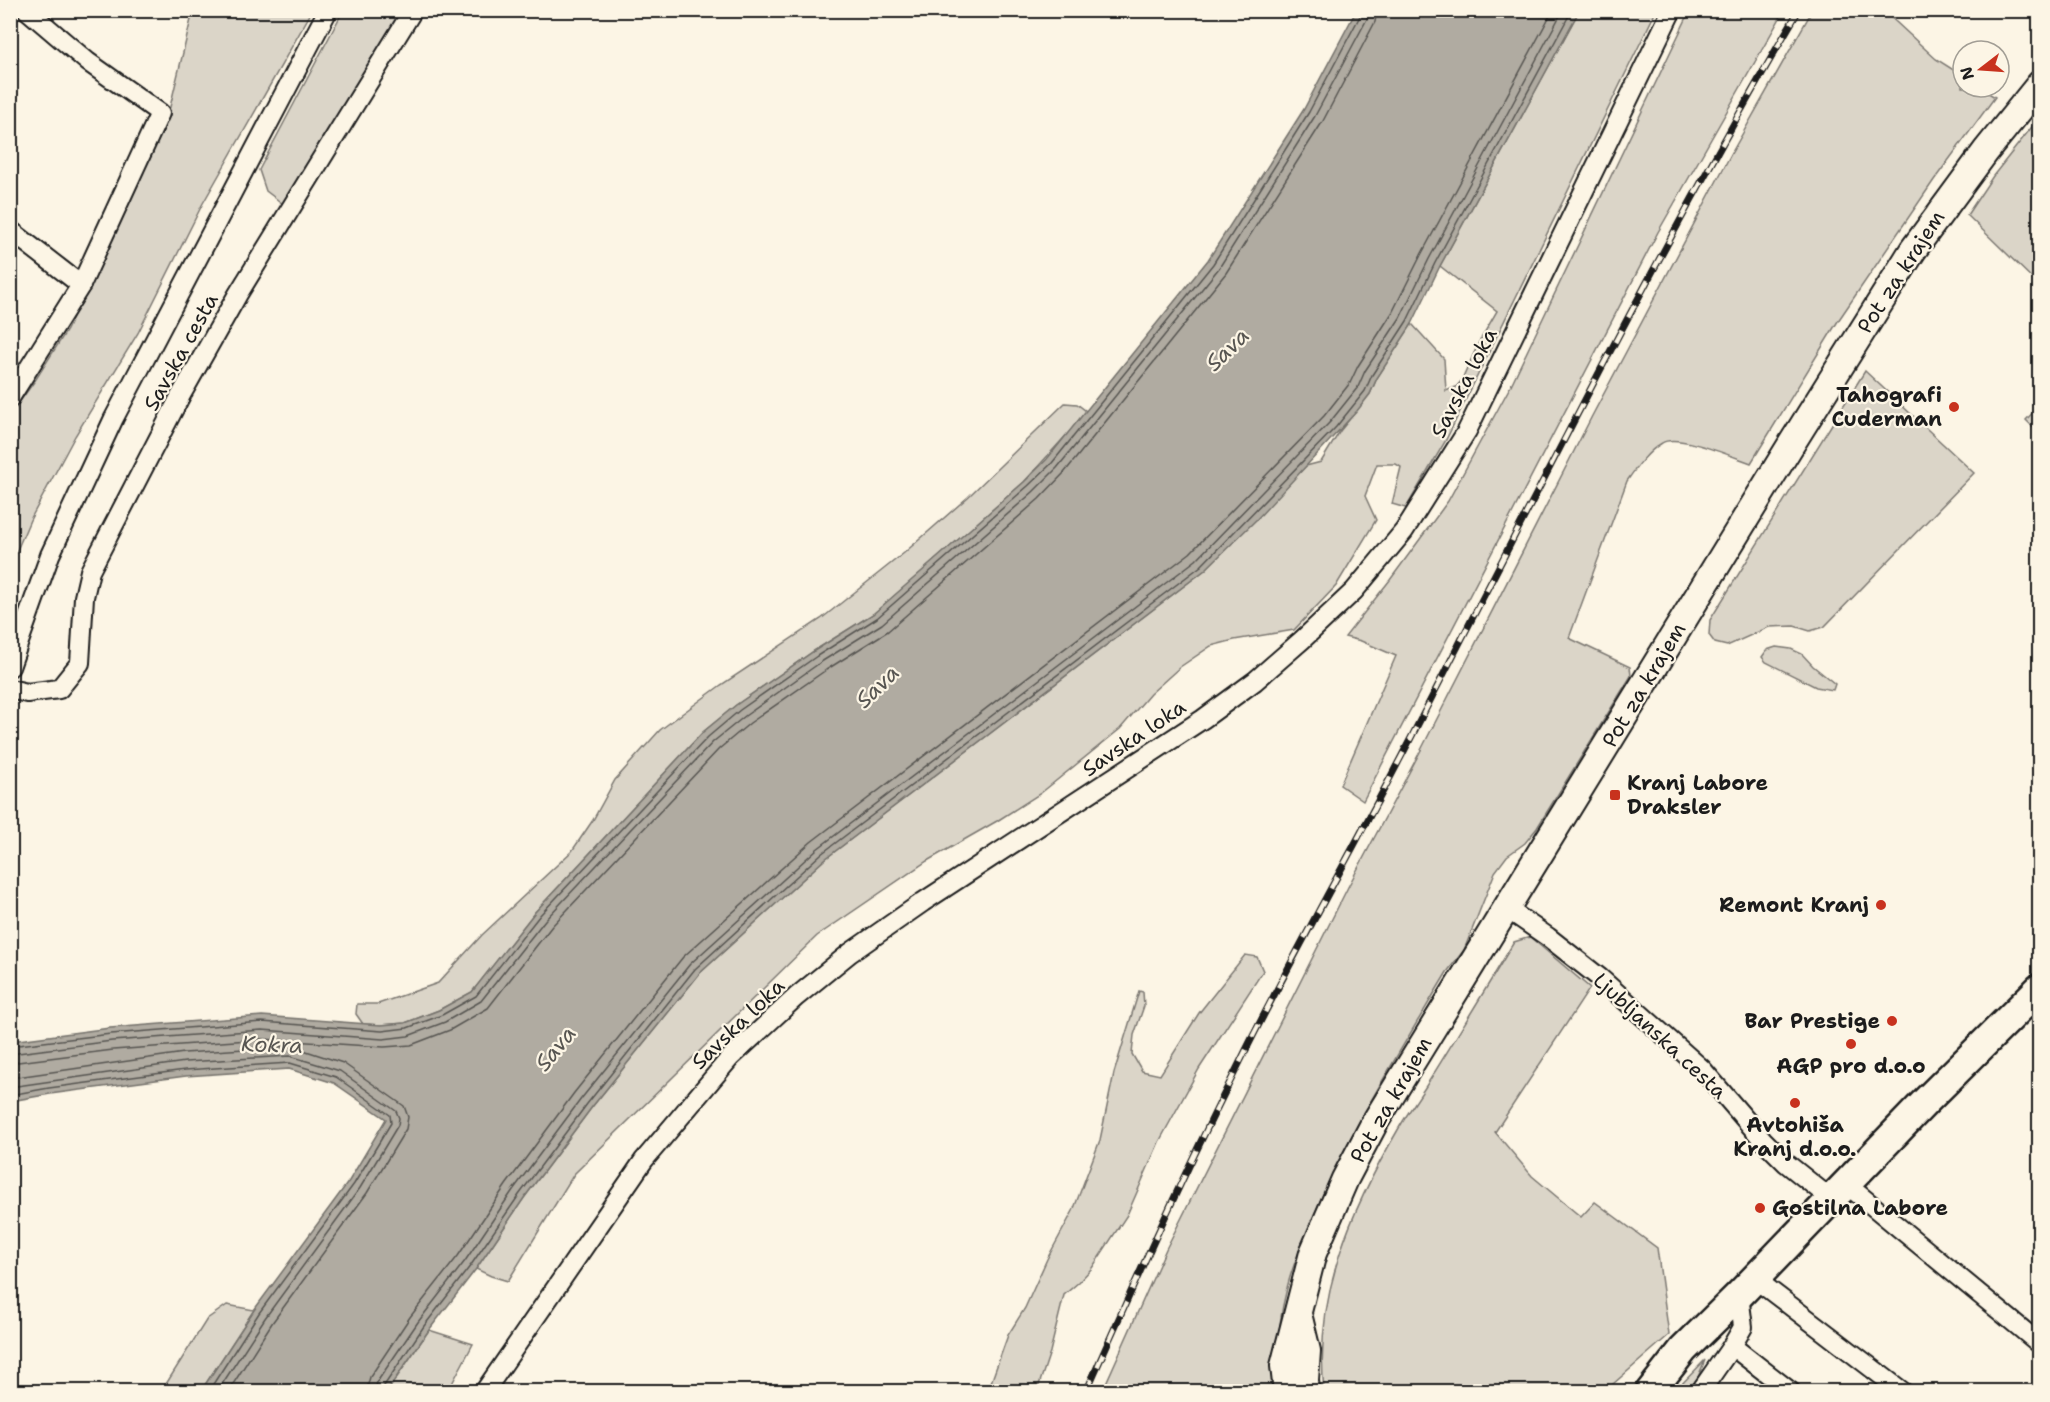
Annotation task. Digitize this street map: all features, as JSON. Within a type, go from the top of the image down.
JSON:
[{"type":"main road","points":[[1650,1392],[1683,1350],[2040,988]]},
{"type":"main road","points":[[1629,1392],[1683,1350]]},
{"type":"street","points":[[10,398],[81,285],[160,113],[88,62],[27,10]]},
{"type":"street","name":"Savska cesta","points":[[10,667],[51,555],[114,418],[328,10]]},
{"type":"street","name":"Savska cesta","points":[[10,689],[27,693],[59,689],[80,663],[84,597],[90,571],[238,294],[413,10]]},
{"type":"street","name":"Savska loka","points":[[484,1392],[644,1161],[730,1058],[796,997],[850,953],[923,902],[1203,720],[1255,681],[1354,591],[1404,531],[1467,431],[1672,10]]},
{"type":"street","name":"Pot za krajem","points":[[1287,1392],[1284,1366],[1313,1253],[1345,1179],[1375,1122],[1913,250],[1979,159],[2040,84]]},
{"type":"street","points":[[10,230],[81,285]]},
{"type":"street","name":"Ljubljanska cesta","points":[[1506,908],[1548,937],[1600,978],[1702,1069],[1763,1140],[1786,1163],[1838,1192],[2040,1344]]},
{"type":"street","points":[[1700,1392],[1743,1327],[1746,1287],[1903,1392]]},
{"type":"street","name":"Pot za krajem","points":[[1298,1312],[1306,1351],[1306,1392]]},
{"type":"street","points":[[1732,1346],[1791,1392]]},
{"type":"shaded area","points":[[193,11],[312,11],[202,205],[138,333],[75,436],[30,520],[11,564],[11,414],[67,330],[170,107]]},
{"type":"shaded area","points":[[343,11],[406,11],[287,207],[266,191],[259,170]]},
{"type":"shaded area","points":[[1579,11],[1656,11],[1446,440],[1406,508],[1392,504],[1401,467],[1396,464],[1377,464],[1365,496],[1376,520],[1336,586],[1294,630],[1211,646],[1180,667],[1150,694],[1120,729],[1041,793],[927,861],[817,936],[574,1174],[508,1281],[476,1269],[524,1198],[592,1107],[700,973],[825,859],[1205,570],[1306,466],[1321,462],[1340,431],[1370,394],[1377,378],[1412,324],[1444,359],[1446,391],[1456,387],[1462,380],[1479,342],[1497,311],[1440,266]]},
{"type":"shaded area","points":[[1690,11],[1784,11],[1658,232],[1363,801],[1340,785],[1396,656],[1361,641],[1345,637],[1448,501],[1510,387]]},
{"type":"shaded area","points":[[1812,11],[1884,11],[1936,59],[1951,68],[1951,99],[1994,99],[1934,180],[1838,321],[1751,463],[1692,443],[1669,441],[1652,450],[1627,481],[1569,638],[1630,667],[1631,676],[1537,828],[1525,843],[1507,856],[1495,872],[1464,950],[1447,972],[1411,1031],[1343,1152],[1314,1215],[1289,1279],[1278,1339],[1279,1391],[1102,1392],[1166,1249],[1348,887],[1421,750],[1592,416],[1731,154]]},
{"type":"shaded area","points":[[2039,118],[2039,285],[1967,215],[1993,176]]},
{"type":"shaded area","points":[[1865,371],[1974,473],[1824,627],[1810,631],[1794,626],[1769,627],[1727,646],[1715,643],[1709,635],[1710,620]]},
{"type":"shaded area","points":[[1065,403],[1077,404],[1086,411],[1024,482],[873,614],[814,651],[736,705],[703,732],[535,912],[472,992],[439,1010],[405,1023],[363,1024],[356,1014],[357,1004],[378,1004],[438,983],[482,935],[572,851],[593,820],[615,780],[660,730],[721,685],[821,619],[904,553],[968,497]]},
{"type":"shaded area","points":[[2039,406],[2039,433],[2026,420]]},
{"type":"shaded area","points":[[1776,647],[1791,649],[1802,654],[1835,684],[1833,690],[1816,687],[1766,662],[1762,657],[1767,650]]},
{"type":"shaded area","points":[[1530,937],[1590,988],[1495,1132],[1532,1176],[1581,1217],[1595,1202],[1657,1248],[1669,1335],[1605,1391],[1324,1391],[1322,1355],[1331,1287],[1340,1254],[1366,1190],[1402,1123],[1514,942]]},
{"type":"shaded area","points":[[1245,955],[1257,957],[1263,971],[1199,1069],[1159,1142],[1127,1215],[1092,1268],[1064,1295],[1050,1352],[1037,1391],[988,1391],[1008,1335],[1025,1308],[1047,1259],[1073,1211],[1100,1140],[1114,1073],[1139,991],[1143,992],[1144,1006],[1134,1035],[1132,1054],[1142,1071],[1160,1075],[1199,1013]]},
{"type":"shaded area","points":[[227,1305],[254,1310],[201,1391],[161,1392],[207,1319]]},
{"type":"shaded area","points":[[429,1330],[473,1344],[448,1391],[387,1392]]},
{"type":"shaded area","points":[[1705,1360],[1698,1377],[1688,1391],[1675,1391]]},
{"type":"water","points":[[1356,11],[1579,11],[1440,266],[1412,324],[1377,378],[1370,394],[1357,411],[1257,519],[1205,570],[825,859],[700,973],[592,1107],[524,1198],[476,1269],[429,1330],[387,1391],[201,1391],[254,1310],[349,1181],[386,1119],[334,1083],[289,1069],[186,1076],[11,1101],[11,1041],[110,1028],[262,1016],[381,1025],[405,1023],[439,1010],[472,992],[535,912],[703,732],[736,705],[814,651],[873,614],[1024,482],[1047,459],[1208,260],[1304,109]]},
{"type":"railway","points":[[1086,1392],[1179,1187],[1259,1024],[1391,776],[1553,460],[1649,279],[1799,10]]},
{"type":"place","name":"Tahografi Cuderman","points":[[1954,407]]},
{"type":"place","name":"Kranj Labore Draksler","points":[[1615,795]]},
{"type":"place","name":"Remont Kranj","points":[[1881,905]]},
{"type":"place","name":"Bar Prestige","points":[[1892,1021]]},
{"type":"place","name":"AGP pro d.o.o","points":[[1851,1044]]},
{"type":"place","name":"Avtohiša Kranj d.o.o.","points":[[1795,1103]]},
{"type":"place","name":"Gostilna Labore","points":[[1760,1208]]},
{"type":"water label","name":"Sava","points":[[1227,349]]},
{"type":"water label","name":"Sava","points":[[877,686]]},
{"type":"water label","name":"Kokra","points":[[272,1044]]},
{"type":"water label","name":"Sava","points":[[555,1048]]}]
